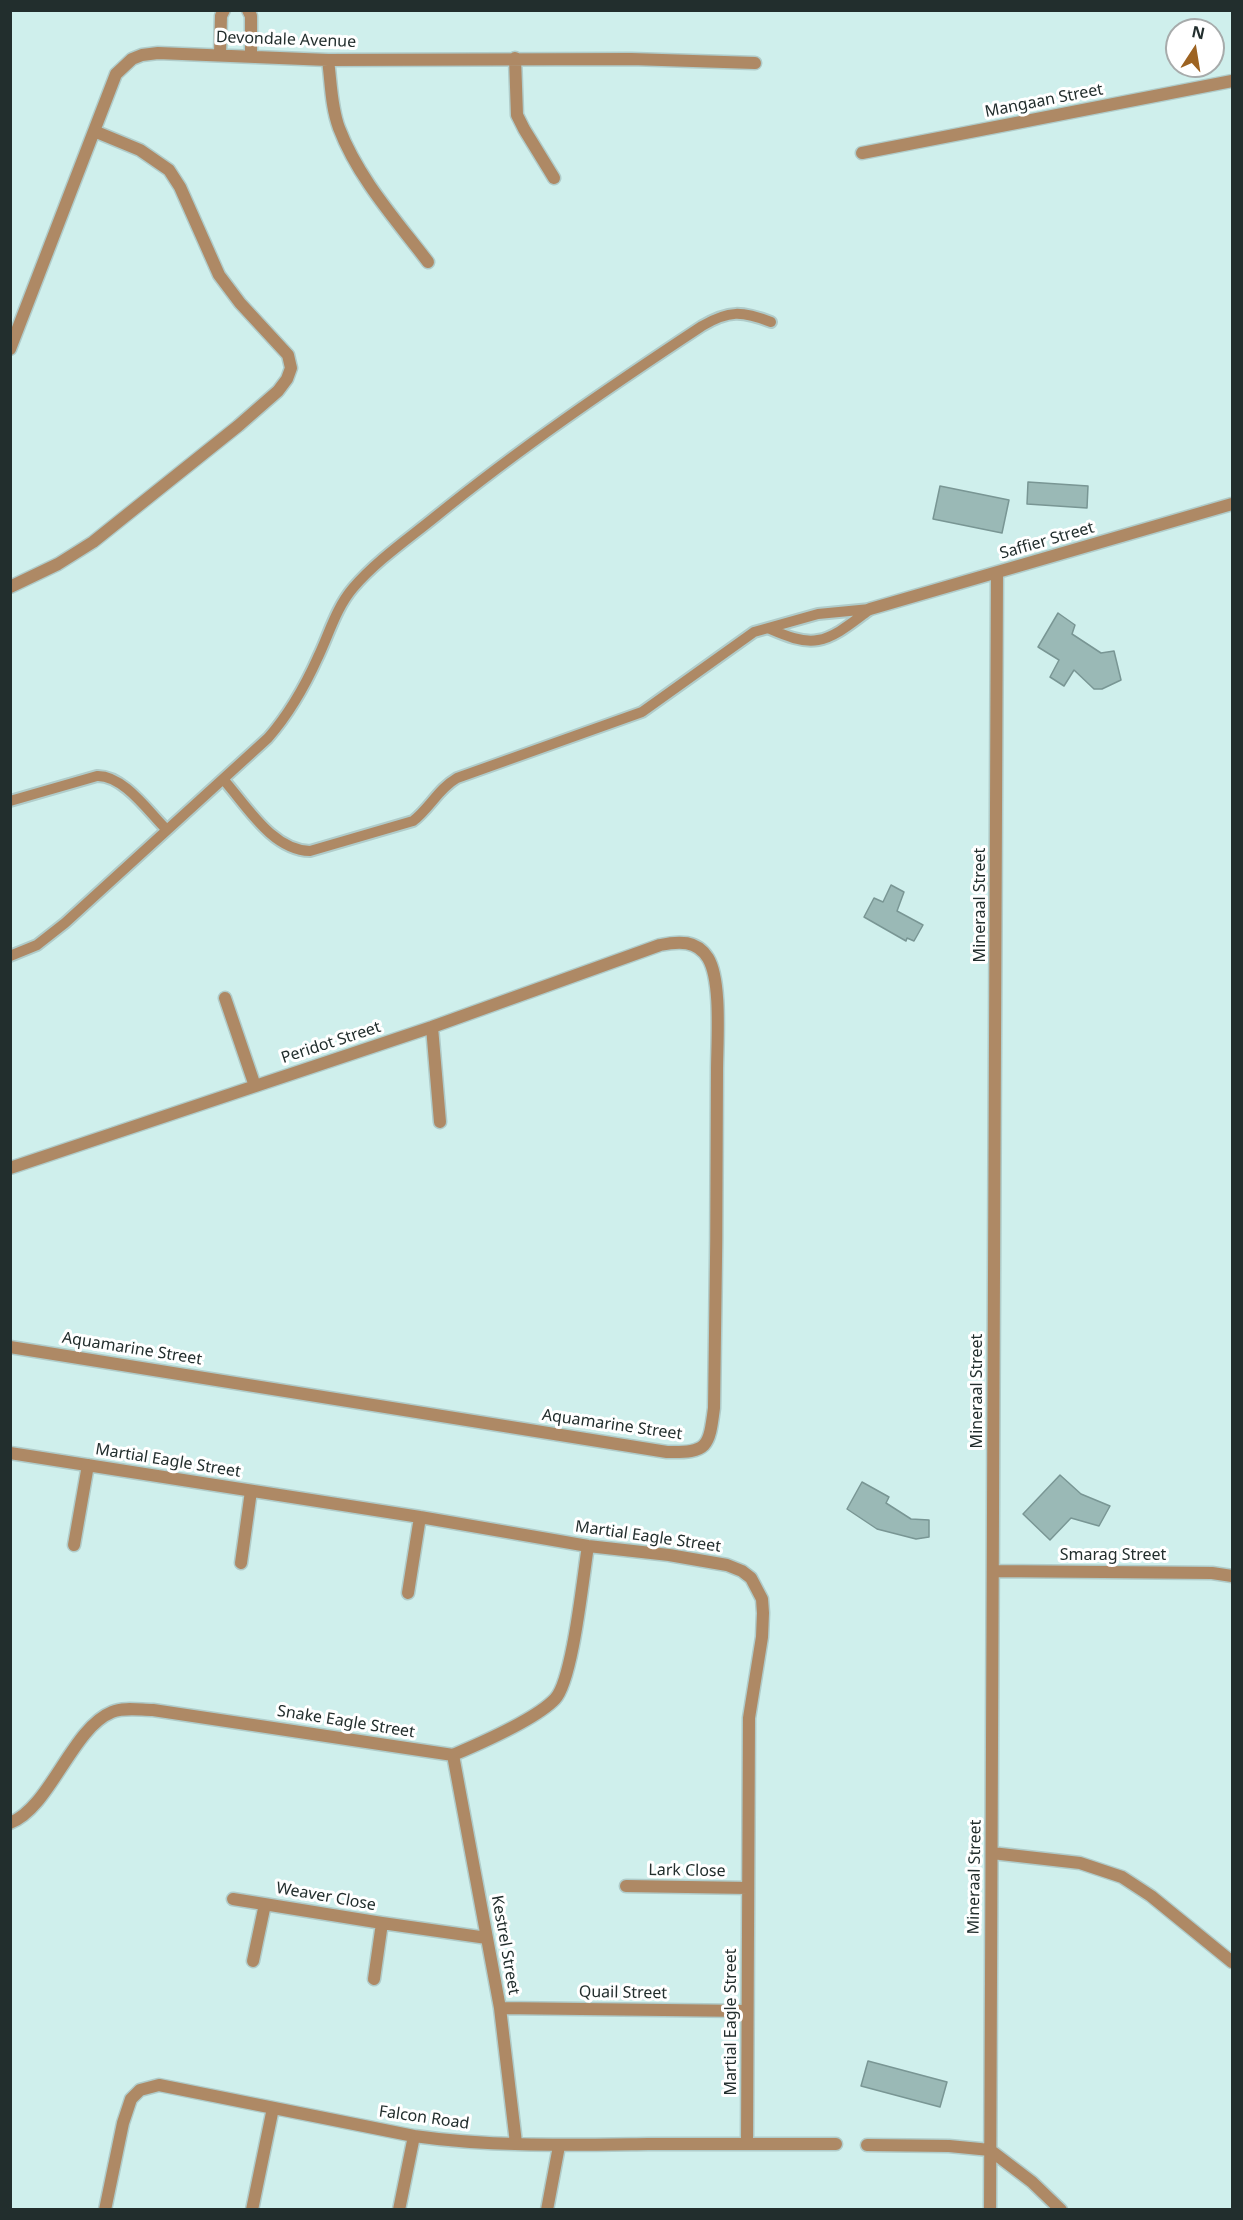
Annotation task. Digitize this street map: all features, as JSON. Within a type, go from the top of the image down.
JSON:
[{"type":"street","points":[[220,55],[221,16],[224,10]]},
{"type":"street","points":[[249,10],[251,56]]},
{"type":"street","name":"Devondale Avenue","points":[[10,349],[116,74],[123,65],[142,55],[158,53],[328,60],[515,58],[755,63]]},
{"type":"street","points":[[515,58],[517,115],[554,178]]},
{"type":"street","points":[[328,60],[334,111],[348,147],[361,172],[428,262]]},
{"type":"street","name":"Mangaan Street","points":[[862,153],[1233,81]]},
{"type":"street","points":[[10,587],[58,564],[93,542],[238,426],[278,391],[288,379],[291,368],[288,355],[240,303],[219,275],[180,187],[169,170],[140,150],[94,131]]},
{"type":"street","name":"Saffier Street","points":[[870,609],[1233,504]]},
{"type":"street","name":"Mineraal Street","points":[[990,2210],[997,573]]},
{"type":"street","name":"Aquamarine Street","points":[[10,1347],[667,1452],[690,1452],[700,1449],[711,1434],[714,1408],[716,987],[714,969],[702,949],[684,942],[660,945]]},
{"type":"street","name":"Peridot Street","points":[[10,1168],[432,1027],[660,945]]},
{"type":"street","points":[[225,998],[255,1086]]},
{"type":"street","points":[[432,1027],[440,1122]]},
{"type":"street","name":"Martial Eagle Street","points":[[10,1454],[420,1517],[588,1546],[669,1555],[727,1565],[742,1570],[752,1578],[758,1588],[763,1613],[762,1637],[749,1718],[747,2143]]},
{"type":"street","points":[[74,1545],[88,1466]]},
{"type":"street","points":[[241,1563],[251,1491]]},
{"type":"street","points":[[408,1593],[420,1517]]},
{"type":"street","points":[[453,1755],[515,1725],[556,1698],[563,1685],[573,1647],[588,1546]]},
{"type":"street","name":"Smarag Street","points":[[994,1571],[1212,1573],[1233,1576]]},
{"type":"street","name":"Snake Eagle Street","points":[[11,1823],[20,1818],[39,1798],[87,1732],[104,1715],[114,1710],[153,1710],[453,1755]]},
{"type":"street","name":"Kestrel Street","points":[[453,1755],[500,2008],[516,2144]]},
{"type":"street","points":[[992,1852],[1080,1863],[1122,1877],[1151,1896],[1233,1962]]},
{"type":"street","name":"Lark Close","points":[[626,1886],[748,1888]]},
{"type":"street","name":"Weaver Close","points":[[233,1899],[488,1938]]},
{"type":"street","name":"Weaver Close","points":[[254,1961],[265,1904]]},
{"type":"street","name":"Weaver Close","points":[[374,1979],[382,1923]]},
{"type":"street","name":"Quail Street","points":[[500,2008],[746,2011]]},
{"type":"street","name":"Falcon Road","points":[[105,2210],[130,2098],[140,2090],[159,2085],[414,2136],[453,2141],[559,2146],[836,2144]]},
{"type":"street","points":[[252,2210],[273,2108]]},
{"type":"street","points":[[399,2210],[414,2136]]},
{"type":"street","points":[[867,2145],[949,2146],[990,2150],[1032,2182],[1060,2210]]},
{"type":"street","points":[[547,2210],[559,2146]]},
{"type":"lane","points":[[10,956],[27,950],[47,938],[223,779],[282,722],[318,658],[342,603],[362,579],[385,558],[460,497],[567,417],[702,326],[717,317],[736,313],[751,314],[771,322]]},
{"type":"lane","points":[[223,779],[276,839],[298,851],[310,851],[413,821],[423,814],[446,784],[457,778],[642,712],[754,632],[818,614],[870,609]]},
{"type":"lane","points":[[770,629],[793,638],[818,640],[839,630],[870,609]]},
{"type":"lane","points":[[10,801],[97,776],[106,776],[121,783],[166,829]]},
{"type":"building","points":[[1028,482],[1088,486],[1087,508],[1027,504]]},
{"type":"building","points":[[940,486],[1009,500],[1002,533],[933,519]]},
{"type":"building","points":[[1058,613],[1075,625],[1072,634],[1101,653],[1114,651],[1121,680],[1102,689],[1094,689],[1074,670],[1064,686],[1050,677],[1059,660],[1038,647]]},
{"type":"building","points":[[891,885],[904,892],[897,911],[923,925],[914,941],[907,938],[906,941],[864,917],[874,898],[883,902]]},
{"type":"building","points":[[1060,1475],[1081,1494],[1110,1506],[1099,1526],[1071,1518],[1050,1540],[1023,1514]]},
{"type":"building","points":[[862,1482],[889,1497],[886,1503],[911,1519],[929,1520],[929,1537],[916,1539],[877,1529],[847,1509]]},
{"type":"building","points":[[868,2061],[947,2082],[940,2107],[861,2086]]}]
